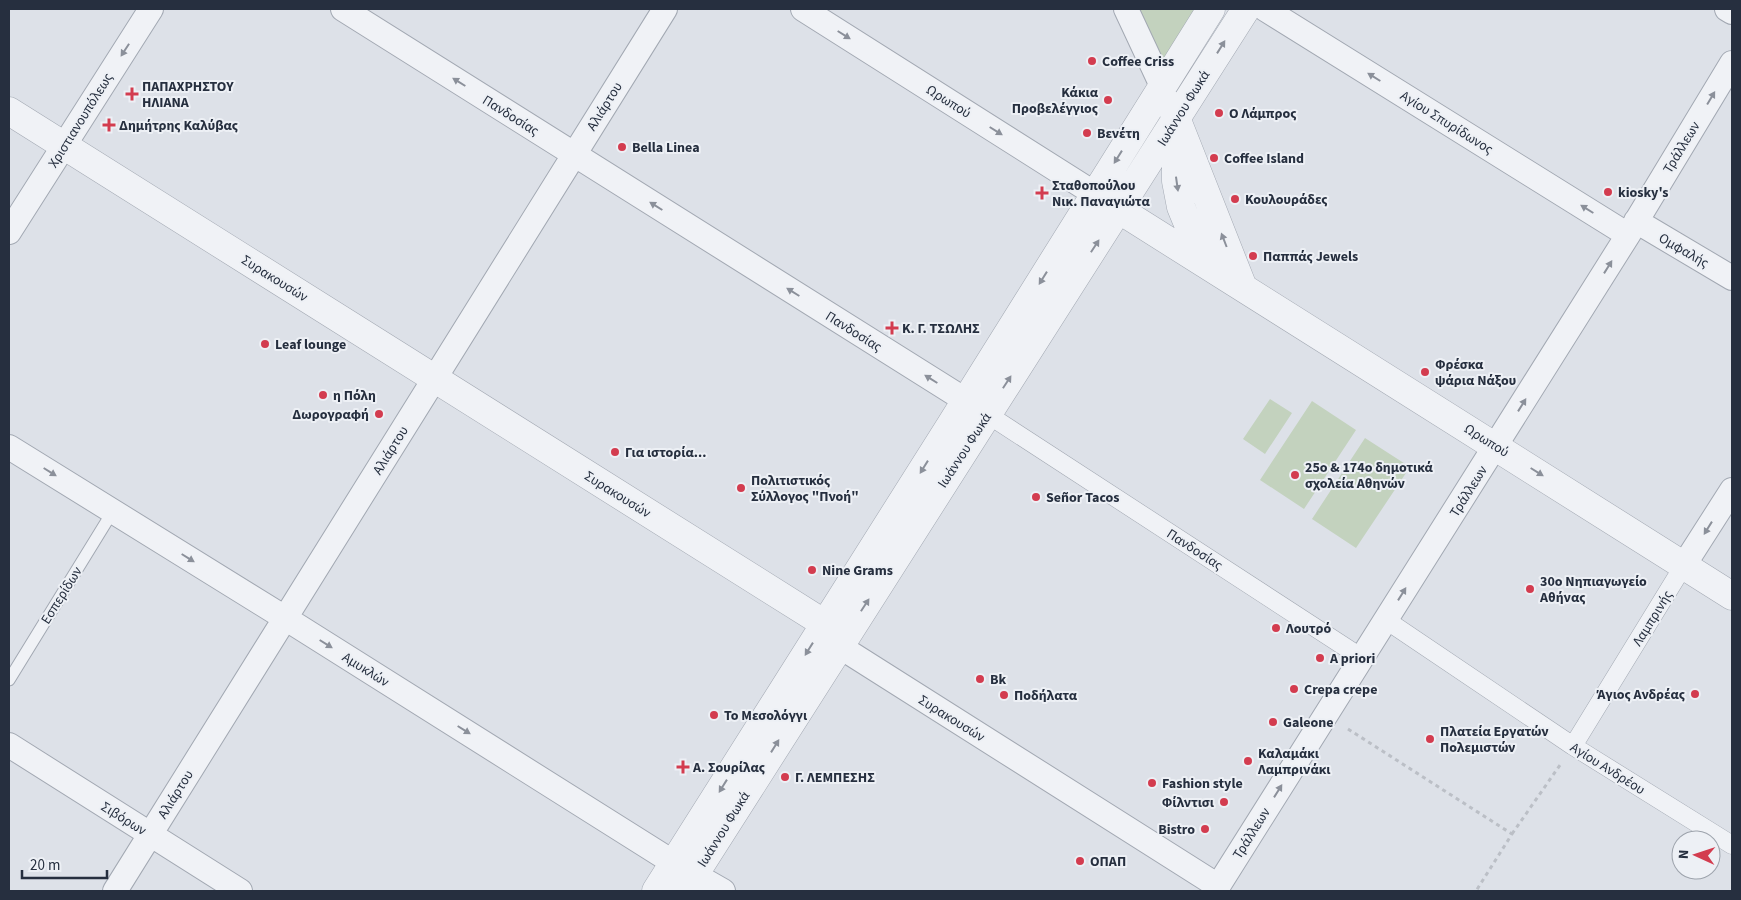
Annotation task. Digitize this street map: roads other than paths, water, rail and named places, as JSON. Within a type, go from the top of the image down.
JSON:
[{"type":"street","name":"Χριστιανουπόλεως","points":[[9,232],[151,9]]},
{"type":"street","name":"Πανδοσίας","points":[[343,9],[976,408],[1362,658]]},
{"type":"street","name":"Αλιάρτου","points":[[114,891],[665,9]]},
{"type":"street","name":"Ωρωπού","points":[[803,9],[1095,194]]},
{"type":"street","points":[[1126,9],[1176,118],[1242,285]]},
{"type":"street","name":"Ιωάννου Φωκά","points":[[976,408],[1095,194],[1210,9]]},
{"type":"street","name":"Ιωάννου Φωκά","points":[[656,891],[684,876],[832,635],[976,408],[1118,209],[1246,9]]},
{"type":"street","name":"Αγίου Σπυρίδωνος","points":[[1265,9],[1632,228]]},
{"type":"street","points":[[1727,9],[1732,12]]},
{"type":"street","name":"Τράλλεων","points":[[1218,890],[1632,228],[1732,63]]},
{"type":"street","name":"Συρακουσών","points":[[9,111],[435,378],[832,635],[1218,890]]},
{"type":"street","points":[[1176,118],[1176,175],[1181,207],[1204,263]]},
{"type":"street","name":"Ωρωπού","points":[[1118,209],[1242,285],[1732,596]]},
{"type":"street","name":"Ομφαλής","points":[[1632,228],[1732,278]]},
{"type":"street","name":"Αμυκλών","points":[[9,447],[285,618],[684,876],[723,891]]},
{"type":"street","name":"Λαμπρινής","points":[[1573,746],[1732,490]]},
{"type":"street","name":"Αγίου Ανδρέου","points":[[1386,620],[1573,746],[1732,846]]},
{"type":"street","name":"Σιβόρων","points":[[9,745],[240,891]]},
{"type":"lane","name":"Εσπερίδων","points":[[9,680],[113,511]]},
{"type":"place","name":"Coffee Criss","points":[[1092,61]]},
{"type":"place","name":"ΠΑΠΑΧΡΗΣΤΟΥ ΗΛΙΑΝΑ","points":[[132,94]]},
{"type":"place","name":"Κάκια Προβελέγγιος","points":[[1108,100]]},
{"type":"place","name":"Ο Λάμπρος","points":[[1219,113]]},
{"type":"place","name":"Δημήτρης Καλύβας","points":[[109,125]]},
{"type":"place","name":"Βενέτη","points":[[1087,133]]},
{"type":"place","name":"Bella Linea","points":[[622,147]]},
{"type":"place","name":"Coffee Island","points":[[1214,158]]},
{"type":"place","name":"kiosky's","points":[[1608,192]]},
{"type":"place","name":"Σταθοπούλου Νικ. Παναγιώτα","points":[[1042,193]]},
{"type":"place","name":"Κουλουράδες","points":[[1235,199]]},
{"type":"place","name":"Παππάς Jewels","points":[[1253,256]]},
{"type":"place","name":"Κ. Γ. ΤΣΩΛΗΣ","points":[[892,328]]},
{"type":"place","name":"Leaf lounge","points":[[265,344]]},
{"type":"place","name":"Φρέσκα ψάρια Νάξου","points":[[1425,372]]},
{"type":"place","name":"η Πόλη","points":[[323,395]]},
{"type":"place","name":"Δωρογραφή","points":[[379,414]]},
{"type":"place","name":"Για ιστορία...","points":[[615,452]]},
{"type":"place","name":"25ο & 174ο δημοτικά σχολεία Αθηνών","points":[[1295,475]]},
{"type":"place","name":"Πολιτιστικός Σύλλογος \"Πνοή\"","points":[[741,488]]},
{"type":"place","name":"Señor Tacos","points":[[1036,497]]},
{"type":"place","name":"Nine Grams","points":[[812,570]]},
{"type":"place","name":"30ο Νηπιαγωγείο Αθήνας","points":[[1530,589]]},
{"type":"place","name":"Λουτρό","points":[[1276,628]]},
{"type":"place","name":"A priori","points":[[1320,658]]},
{"type":"place","name":"Bk","points":[[980,679]]},
{"type":"place","name":"Crepa crepe","points":[[1294,689]]},
{"type":"place","name":"Άγιος Ανδρέας","points":[[1695,694]]},
{"type":"place","name":"Ποδήλατα","points":[[1004,695]]},
{"type":"place","name":"Το Μεσολόγγι","points":[[714,715]]},
{"type":"place","name":"Galeone","points":[[1273,722]]},
{"type":"place","name":"Πλατεία Εργατών Πολεμιστών","points":[[1430,739]]},
{"type":"place","name":"Καλαμάκι Λαμπρινάκι","points":[[1248,761]]},
{"type":"place","name":"Α. Σουρίλας","points":[[683,767]]},
{"type":"place","name":"Γ. ΛΕΜΠΕΣΗΣ","points":[[785,777]]},
{"type":"place","name":"Fashion style","points":[[1152,783]]},
{"type":"place","name":"Φίλντισι","points":[[1224,802]]},
{"type":"place","name":"Bistro","points":[[1205,829]]},
{"type":"place","name":"ΟΠΑΠ","points":[[1080,861]]}]
